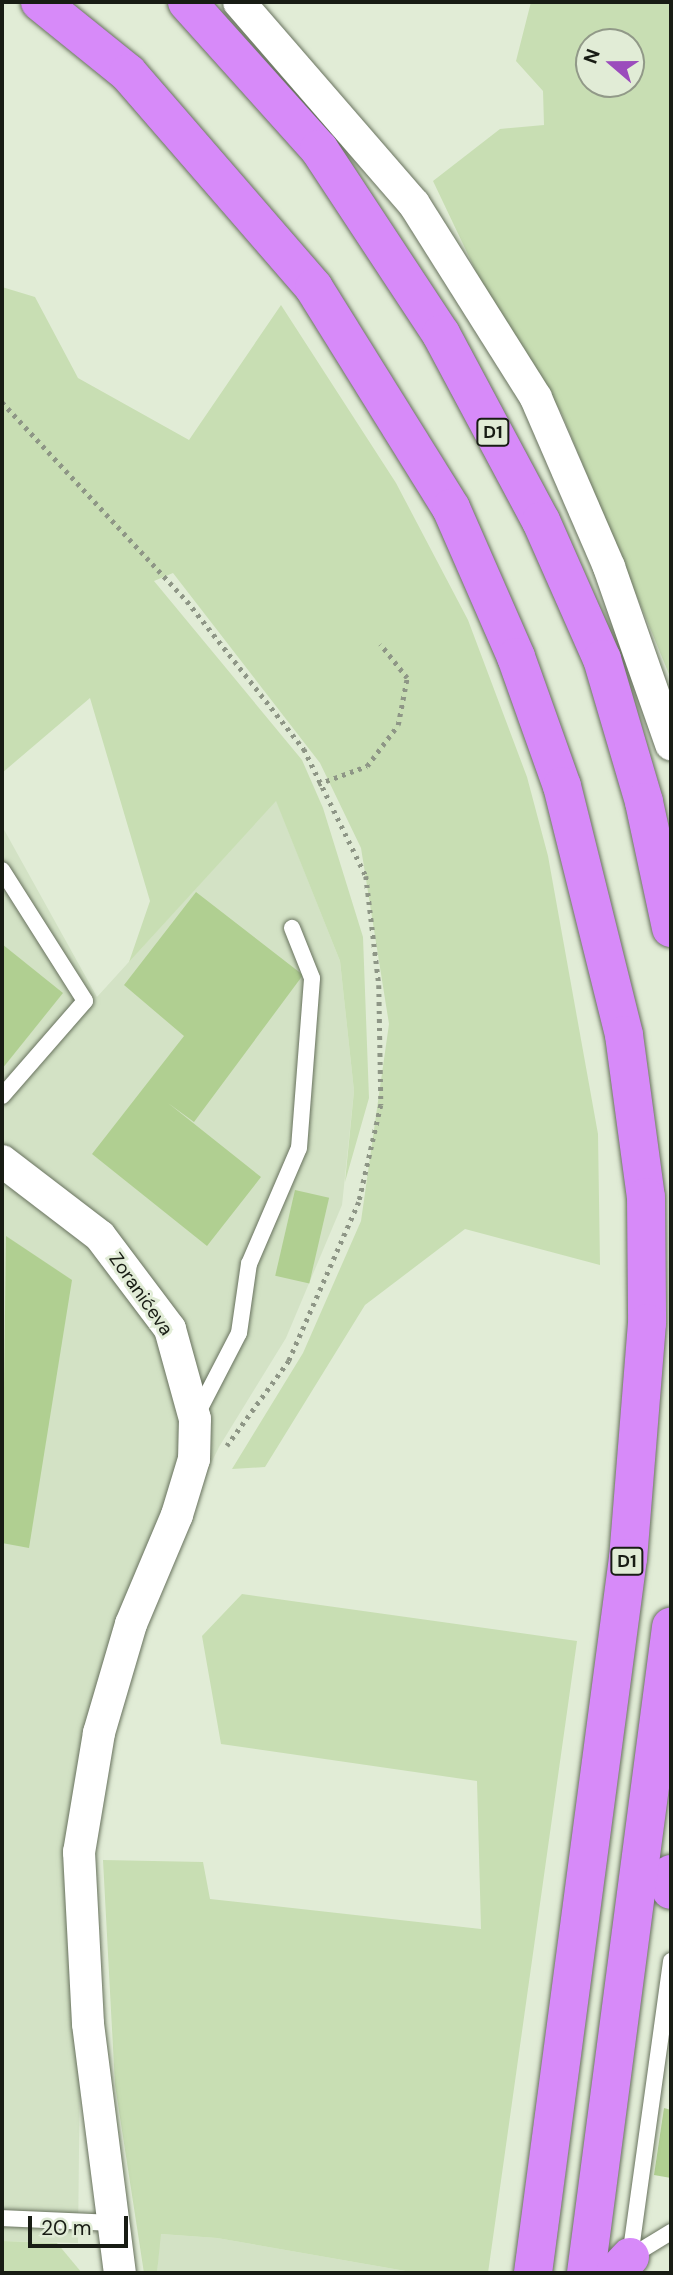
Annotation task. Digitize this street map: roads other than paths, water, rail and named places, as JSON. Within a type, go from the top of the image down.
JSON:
[{"type":"highway","name":"D1","points":[[40,2],[128,73],[314,288],[451,508],[490,594],[581,850],[624,1035],[646,1197],[647,1323],[628,1558],[533,2273]]},
{"type":"highway","name":"D1","points":[[187,2],[319,149],[441,334],[541,522],[602,659],[644,802],[671,928]]},
{"type":"highway","points":[[586,2273],[667,1722],[671,1626]]},
{"type":"highway","points":[[671,1874],[671,1890]]},
{"type":"street","points":[[239,2],[414,204],[536,398],[609,567],[671,744]]},
{"type":"street","name":"Zoranićeva","points":[[2,1161],[100,1236],[116,1256],[170,1329],[195,1419],[194,1459],[177,1515],[131,1624],[99,1733],[79,1852],[88,2024],[120,2273]]},
{"type":"lane","points":[[2,870],[85,1001],[2,1096]]},
{"type":"lane","points":[[195,1419],[239,1333],[249,1264],[299,1148],[312,978],[292,928]]},
{"type":"lane","points":[[623,2265],[671,1961]]},
{"type":"lane","points":[[2,2218],[112,2223]]},
{"type":"lane","points":[[623,2265],[671,2232]]}]
